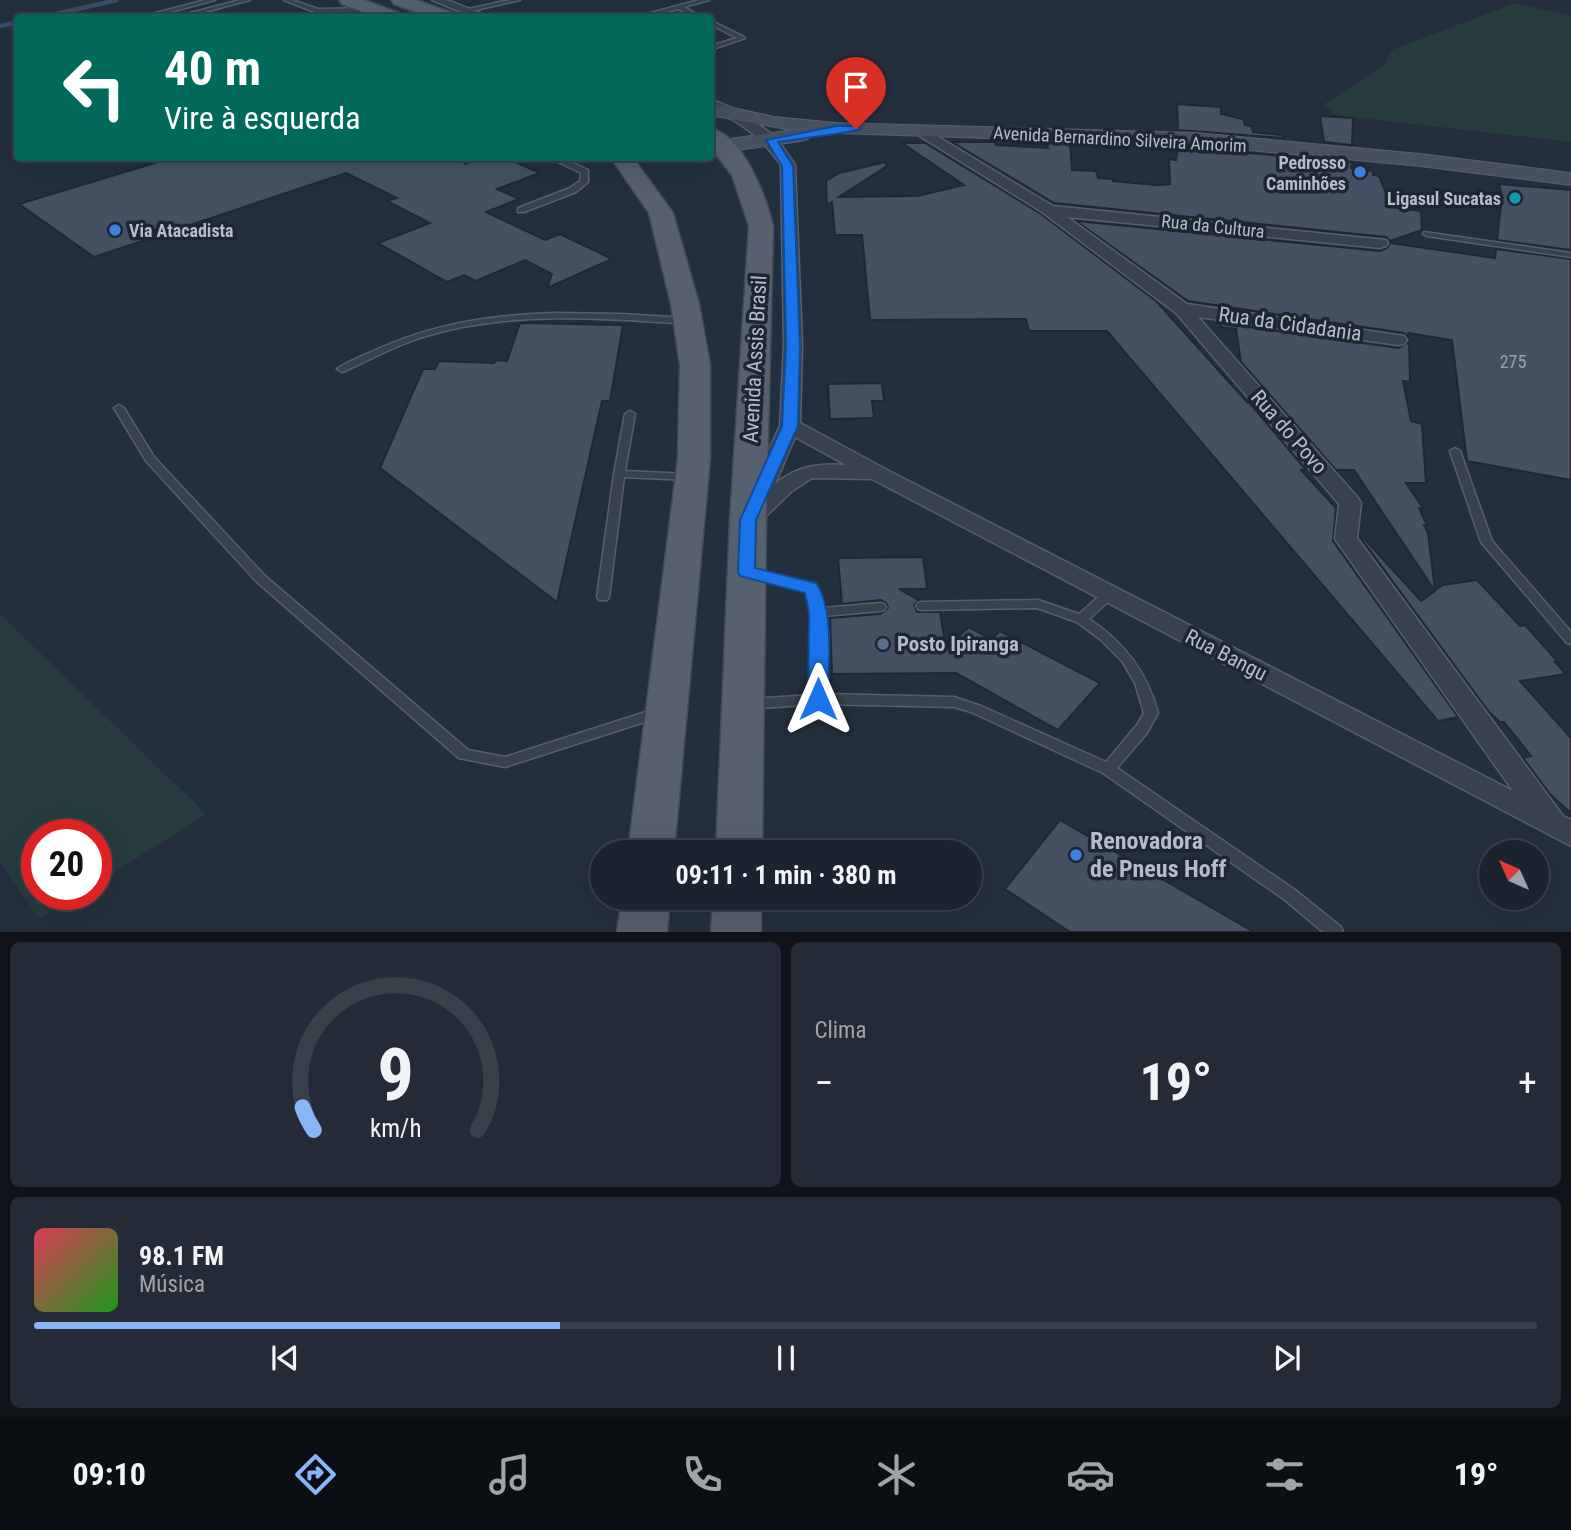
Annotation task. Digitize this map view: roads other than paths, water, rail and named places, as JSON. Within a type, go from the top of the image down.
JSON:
[{"type":"main road","points":[[348,0],[386,14]]},
{"type":"main road","points":[[400,0],[439,14]]},
{"type":"main road","name":"Avenida Bernardino Silveira Amorim","points":[[714,109],[774,123],[836,129],[1196,139],[1420,160],[1571,179]]},
{"type":"main road","name":"Avenida Bernardino Silveira Amorim","points":[[715,143],[771,140],[836,129]]},
{"type":"main road","name":"Avenida Assis Brasil","points":[[715,143],[740,165],[750,184],[761,226],[746,572],[739,840]]},
{"type":"main road","points":[[624,161],[661,213],[688,321],[695,365],[691,477],[652,840]]},
{"type":"main road","points":[[642,932],[645,910]]},
{"type":"main road","points":[[736,932],[737,910]]},
{"type":"street","points":[[437,0],[478,14]]},
{"type":"street","points":[[714,105],[736,115],[771,140],[788,166],[793,345],[790,426],[748,520]]},
{"type":"street","name":"Rua do Povo","points":[[917,130],[1046,209],[1182,309],[1350,503],[1346,539],[1562,829]]},
{"type":"street","name":"Rua da Cultura","points":[[1046,209],[1380,243]]},
{"type":"street","name":"Rua da Cidadania","points":[[1182,309],[1398,340]]},
{"type":"street","name":"Rua Bangu","points":[[790,426],[881,476],[1562,829]]},
{"type":"street","name":"Rua Bangu","points":[[748,520],[796,476],[810,470],[820,468],[881,476]]},
{"type":"lane","points":[[155,14],[212,0]]},
{"type":"lane","points":[[189,14],[247,0]]},
{"type":"lane","points":[[288,0],[317,11],[377,10]]},
{"type":"lane","points":[[467,10],[517,0]]},
{"type":"lane","points":[[650,14],[706,0]]},
{"type":"lane","points":[[679,7],[693,14]]},
{"type":"lane","points":[[323,14],[331,11]]},
{"type":"lane","points":[[714,24],[742,38],[714,47]]},
{"type":"lane","points":[[521,210],[573,190],[584,182],[585,172],[563,161]]},
{"type":"lane","points":[[1427,233],[1571,255]]},
{"type":"lane","points":[[342,369],[423,334],[524,316],[618,316],[688,321]]},
{"type":"lane","points":[[119,408],[150,459],[261,579],[464,754],[505,762],[665,710]]},
{"type":"lane","points":[[603,597],[619,474],[630,414]]},
{"type":"lane","points":[[1455,451],[1487,542],[1571,640]]},
{"type":"lane","points":[[619,474],[691,477]]},
{"type":"lane","points":[[746,572],[809,587],[818,612],[818,699]]},
{"type":"lane","points":[[1081,619],[1109,594]]},
{"type":"lane","points":[[922,606],[1038,604],[1081,619],[1113,642],[1131,662],[1148,698],[1151,713],[1142,730],[1108,769]]},
{"type":"lane","points":[[818,612],[880,607]]},
{"type":"lane","points":[[743,705],[818,699],[954,702],[976,709],[1108,769],[1290,895],[1335,932]]},
{"type":"waterway","points":[[56,14],[117,0]]},
{"type":"waterway","points":[[0,26],[14,23]]},
{"type":"place","name":"Pedrosso Caminhões","points":[[1360,172]]},
{"type":"place","name":"Ligasul Sucatas","points":[[1515,198]]},
{"type":"place","name":"Via Atacadista","points":[[115,230]]},
{"type":"place","name":"Posto Ipiranga","points":[[883,644]]},
{"type":"place","name":"Renovadora de Pneus Hoff","points":[[1076,855]]}]
